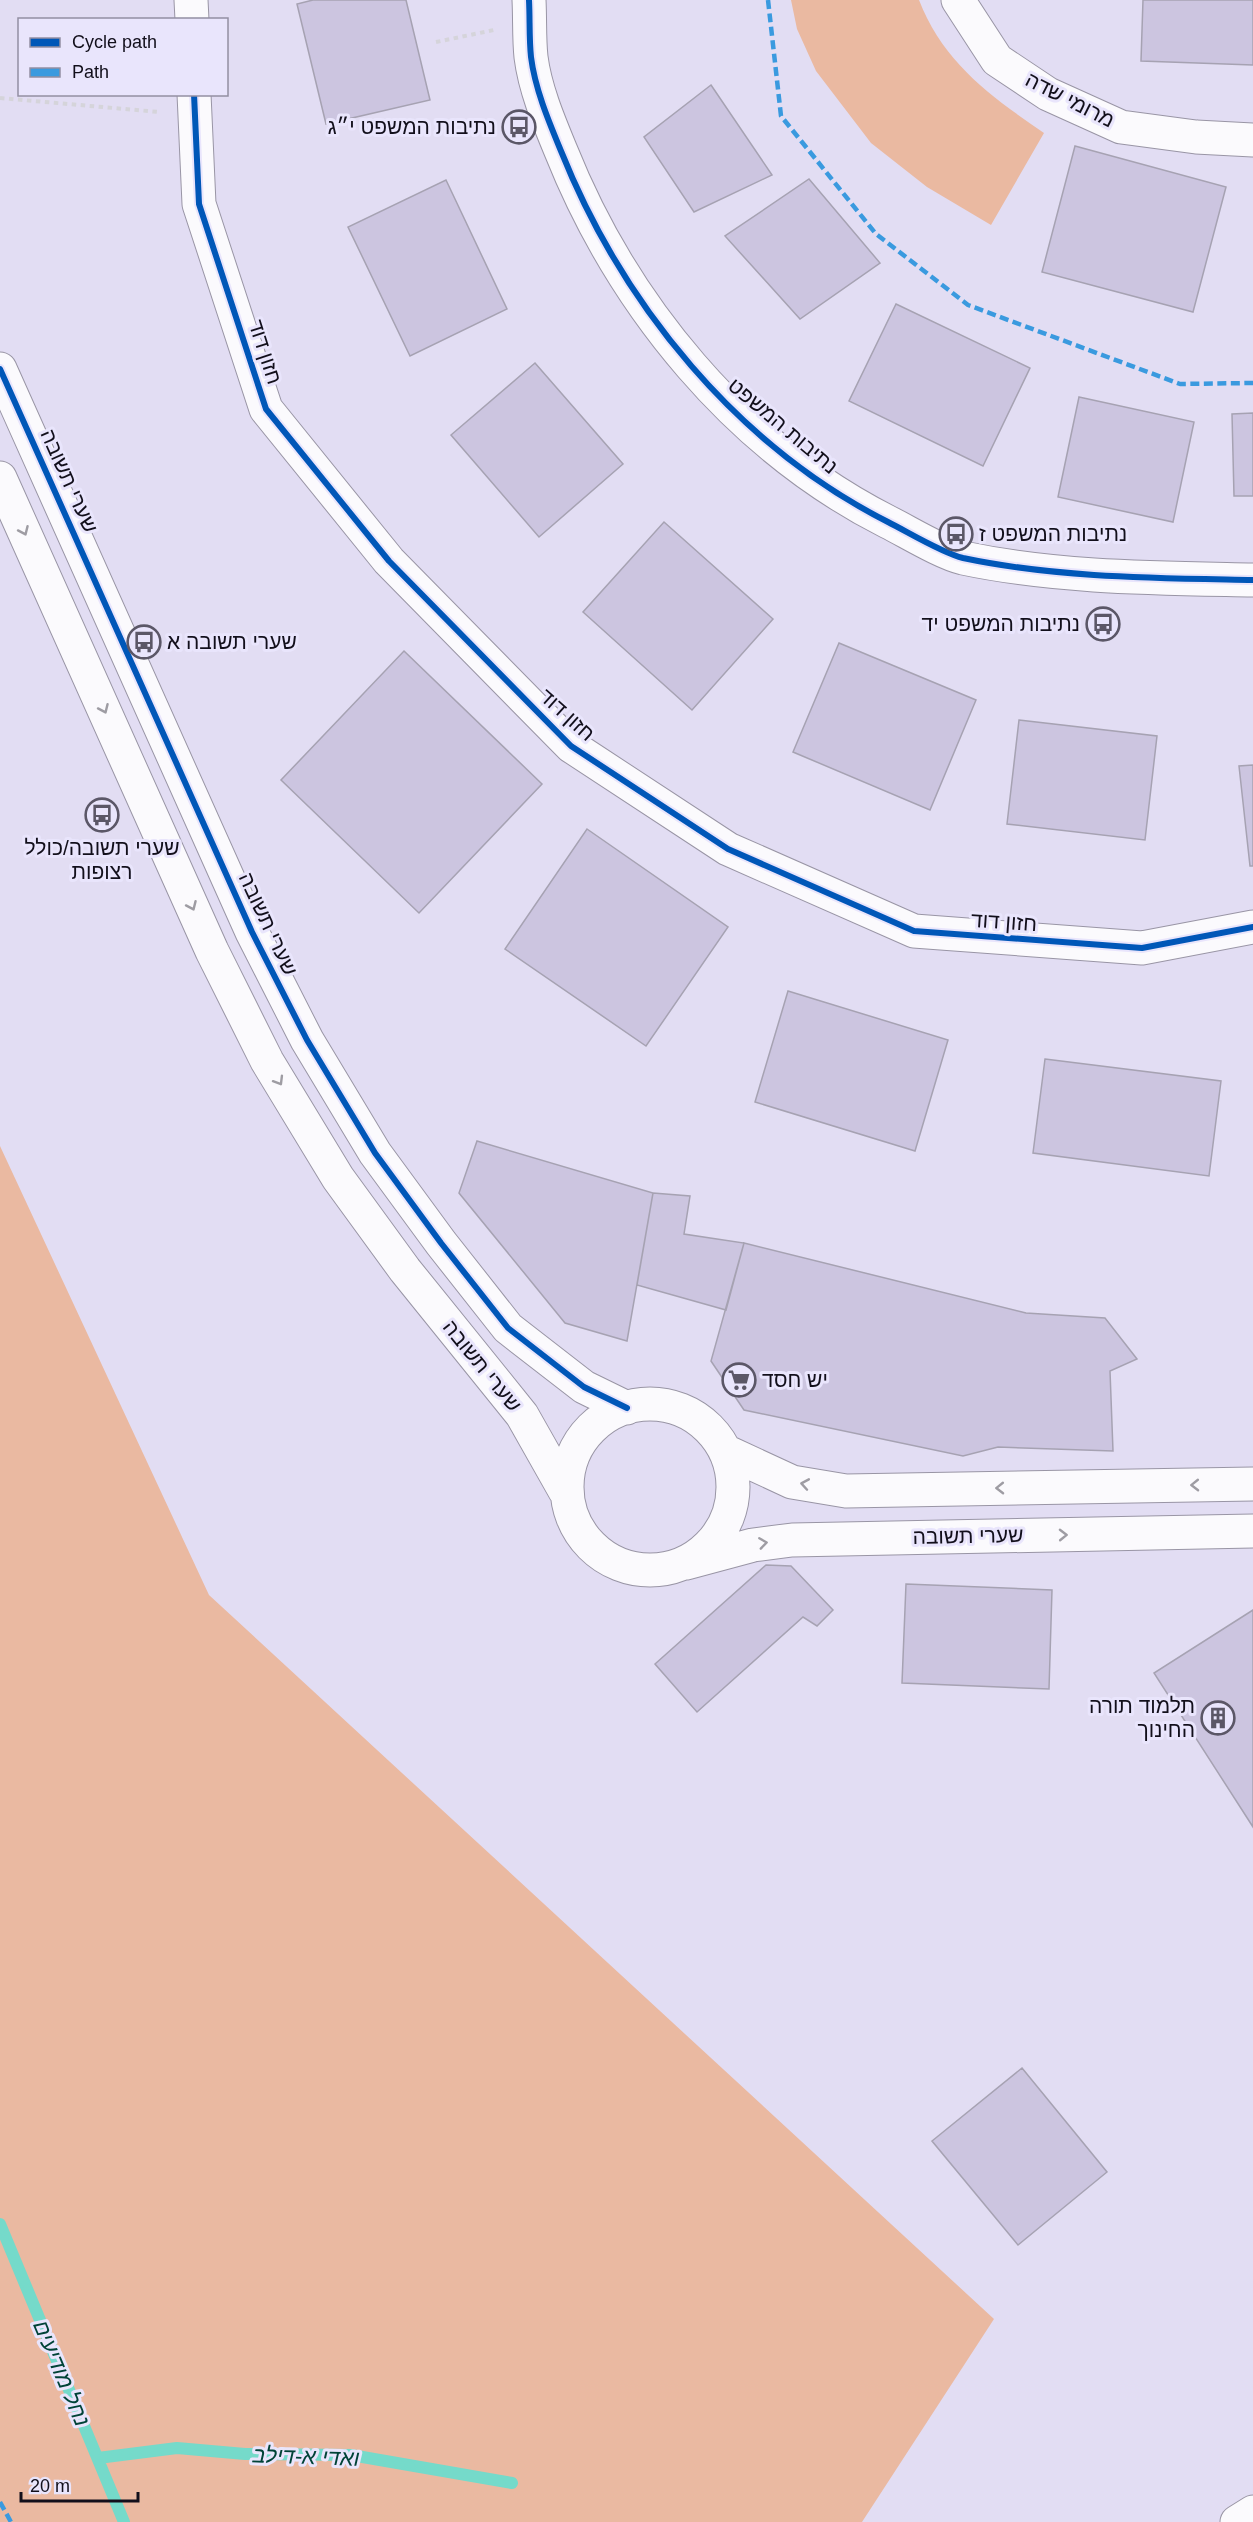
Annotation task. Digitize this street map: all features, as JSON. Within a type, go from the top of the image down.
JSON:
[{"type":"street","points":[[191,0],[192,18]]},
{"type":"street","name":"מרומי שדה","points":[[958,0],[997,60],[1048,94],[1121,127],[1196,137],[1253,140]]},
{"type":"street","name":"נתיבות המשפט","points":[[529,11],[531,59],[547,116],[594,225],[652,317],[688,362],[737,414],[800,466],[851,503],[961,557],[1056,573],[1253,580]]},
{"type":"street","name":"חזון דוד","points":[[195,105],[199,204],[266,409],[388,561],[571,746],[728,849],[914,931],[1142,948],[1253,927]]},
{"type":"street","name":"שערי תשובה","points":[[0,369],[248,922],[307,1040],[375,1153],[441,1243],[508,1328],[584,1387],[627,1408]]},
{"type":"street","name":"שערי תשובה","points":[[0,478],[212,951],[267,1061],[338,1178],[405,1270],[522,1415],[566,1491]]},
{"type":"street","points":[[645,1403],[678,1408],[706,1425],[725,1451],[734,1483],[729,1515],[712,1544],[686,1563],[654,1571],[622,1566],[594,1549],[574,1523],[566,1491],[570,1459],[587,1431],[613,1411],[645,1403]]},
{"type":"street","points":[[725,1451],[792,1482],[846,1491],[1253,1484]]},
{"type":"street","name":"שערי תשובה","points":[[686,1563],[753,1545],[792,1540],[1253,1531]]},
{"type":"street","points":[[1237,2522],[1253,2512]]},
{"type":"path","points":[[436,42],[529,11]]},
{"type":"path","points":[[0,98],[195,105]]},
{"type":"shaded area","points":[[791,0],[919,0],[941,42],[970,76],[1044,133],[991,225],[927,187],[871,143],[816,71],[797,29]]},
{"type":"shaded area","points":[[0,1146],[209,1595],[994,2319],[862,2522],[0,2522]]},
{"type":"building","points":[[313,0],[406,0],[430,100],[326,124],[297,4]]},
{"type":"building","points":[[1143,0],[1253,0],[1253,65],[1141,61]]},
{"type":"building","points":[[711,85],[772,175],[694,212],[644,137]]},
{"type":"building","points":[[1075,146],[1226,187],[1193,312],[1042,272]]},
{"type":"building","points":[[809,179],[880,263],[800,319],[725,236]]},
{"type":"building","points":[[446,180],[507,309],[410,356],[348,227]]},
{"type":"building","points":[[896,304],[1030,368],[983,466],[849,401]]},
{"type":"building","points":[[535,363],[623,464],[539,537],[451,435]]},
{"type":"building","points":[[1079,397],[1194,422],[1173,522],[1058,497]]},
{"type":"building","points":[[1253,413],[1253,496],[1234,496],[1232,414]]},
{"type":"building","points":[[664,522],[773,619],[692,710],[583,612]]},
{"type":"building","points":[[839,643],[976,700],[930,810],[793,752]]},
{"type":"building","points":[[404,651],[542,784],[419,913],[281,780]]},
{"type":"building","points":[[1019,720],[1157,736],[1145,840],[1007,824]]},
{"type":"building","points":[[1253,765],[1253,866],[1250,866],[1239,766]]},
{"type":"building","points":[[587,829],[728,927],[646,1046],[505,949]]},
{"type":"building","points":[[788,991],[948,1040],[915,1151],[755,1102]]},
{"type":"building","points":[[1045,1059],[1221,1081],[1209,1176],[1033,1153]]},
{"type":"building","points":[[477,1141],[653,1193],[627,1341],[565,1323],[459,1193]]},
{"type":"building","points":[[653,1193],[690,1196],[684,1234],[744,1243],[726,1310],[637,1285]]},
{"type":"building","points":[[744,1243],[1026,1313],[1105,1318],[1137,1359],[1110,1371],[1113,1451],[998,1447],[963,1456],[744,1410],[711,1361]]},
{"type":"building","points":[[766,1565],[791,1566],[833,1610],[817,1626],[803,1617],[697,1712],[655,1664]]},
{"type":"building","points":[[906,1584],[1052,1590],[1049,1689],[902,1683]]},
{"type":"building","name":"תלמוד תורה החינוך","points":[[1253,1610],[1253,1827],[1154,1673]]},
{"type":"building","points":[[1022,2068],[1107,2172],[1018,2245],[932,2141]]},
{"type":"waterway","name":"נחל מודיעים","points":[[0,2224],[124,2522]]},
{"type":"waterway","name":"ואדי א-דילב","points":[[98,2458],[177,2448],[245,2454],[351,2455],[512,2483]]},
{"type":"marked path","points":[[768,0],[781,116],[876,234],[968,305],[1180,384],[1253,383]]},
{"type":"marked path","points":[[0,2502],[11,2522]]},
{"type":"cycle path","points":[[529,0],[531,57],[543,105],[587,208],[617,264],[652,316],[692,366],[735,412],[782,454],[833,491],[925,542],[963,558],[999,565],[1071,573],[1253,580]]},
{"type":"cycle path","points":[[194,96],[199,204],[266,409],[389,561],[571,746],[728,849],[914,931],[1142,948],[1253,927]]},
{"type":"cycle path","points":[[0,369],[252,932],[307,1040],[375,1153],[441,1243],[508,1328],[584,1387],[627,1408]]},
{"type":"place","name":"נתיבות המשפט י״ג","points":[[519,127]]},
{"type":"place","name":"נתיבות המשפט ז","points":[[956,534]]},
{"type":"place","name":"נתיבות המשפט יד","points":[[1103,624]]},
{"type":"place","name":"שערי תשובה א","points":[[144,642]]},
{"type":"place","name":"שערי תשובה/כולל רצופות","points":[[102,815]]},
{"type":"place","name":"יש חסד","points":[[739,1380]]},
{"type":"place","name":"תלמוד תורה החינוך","points":[[1218,1718]]}]
